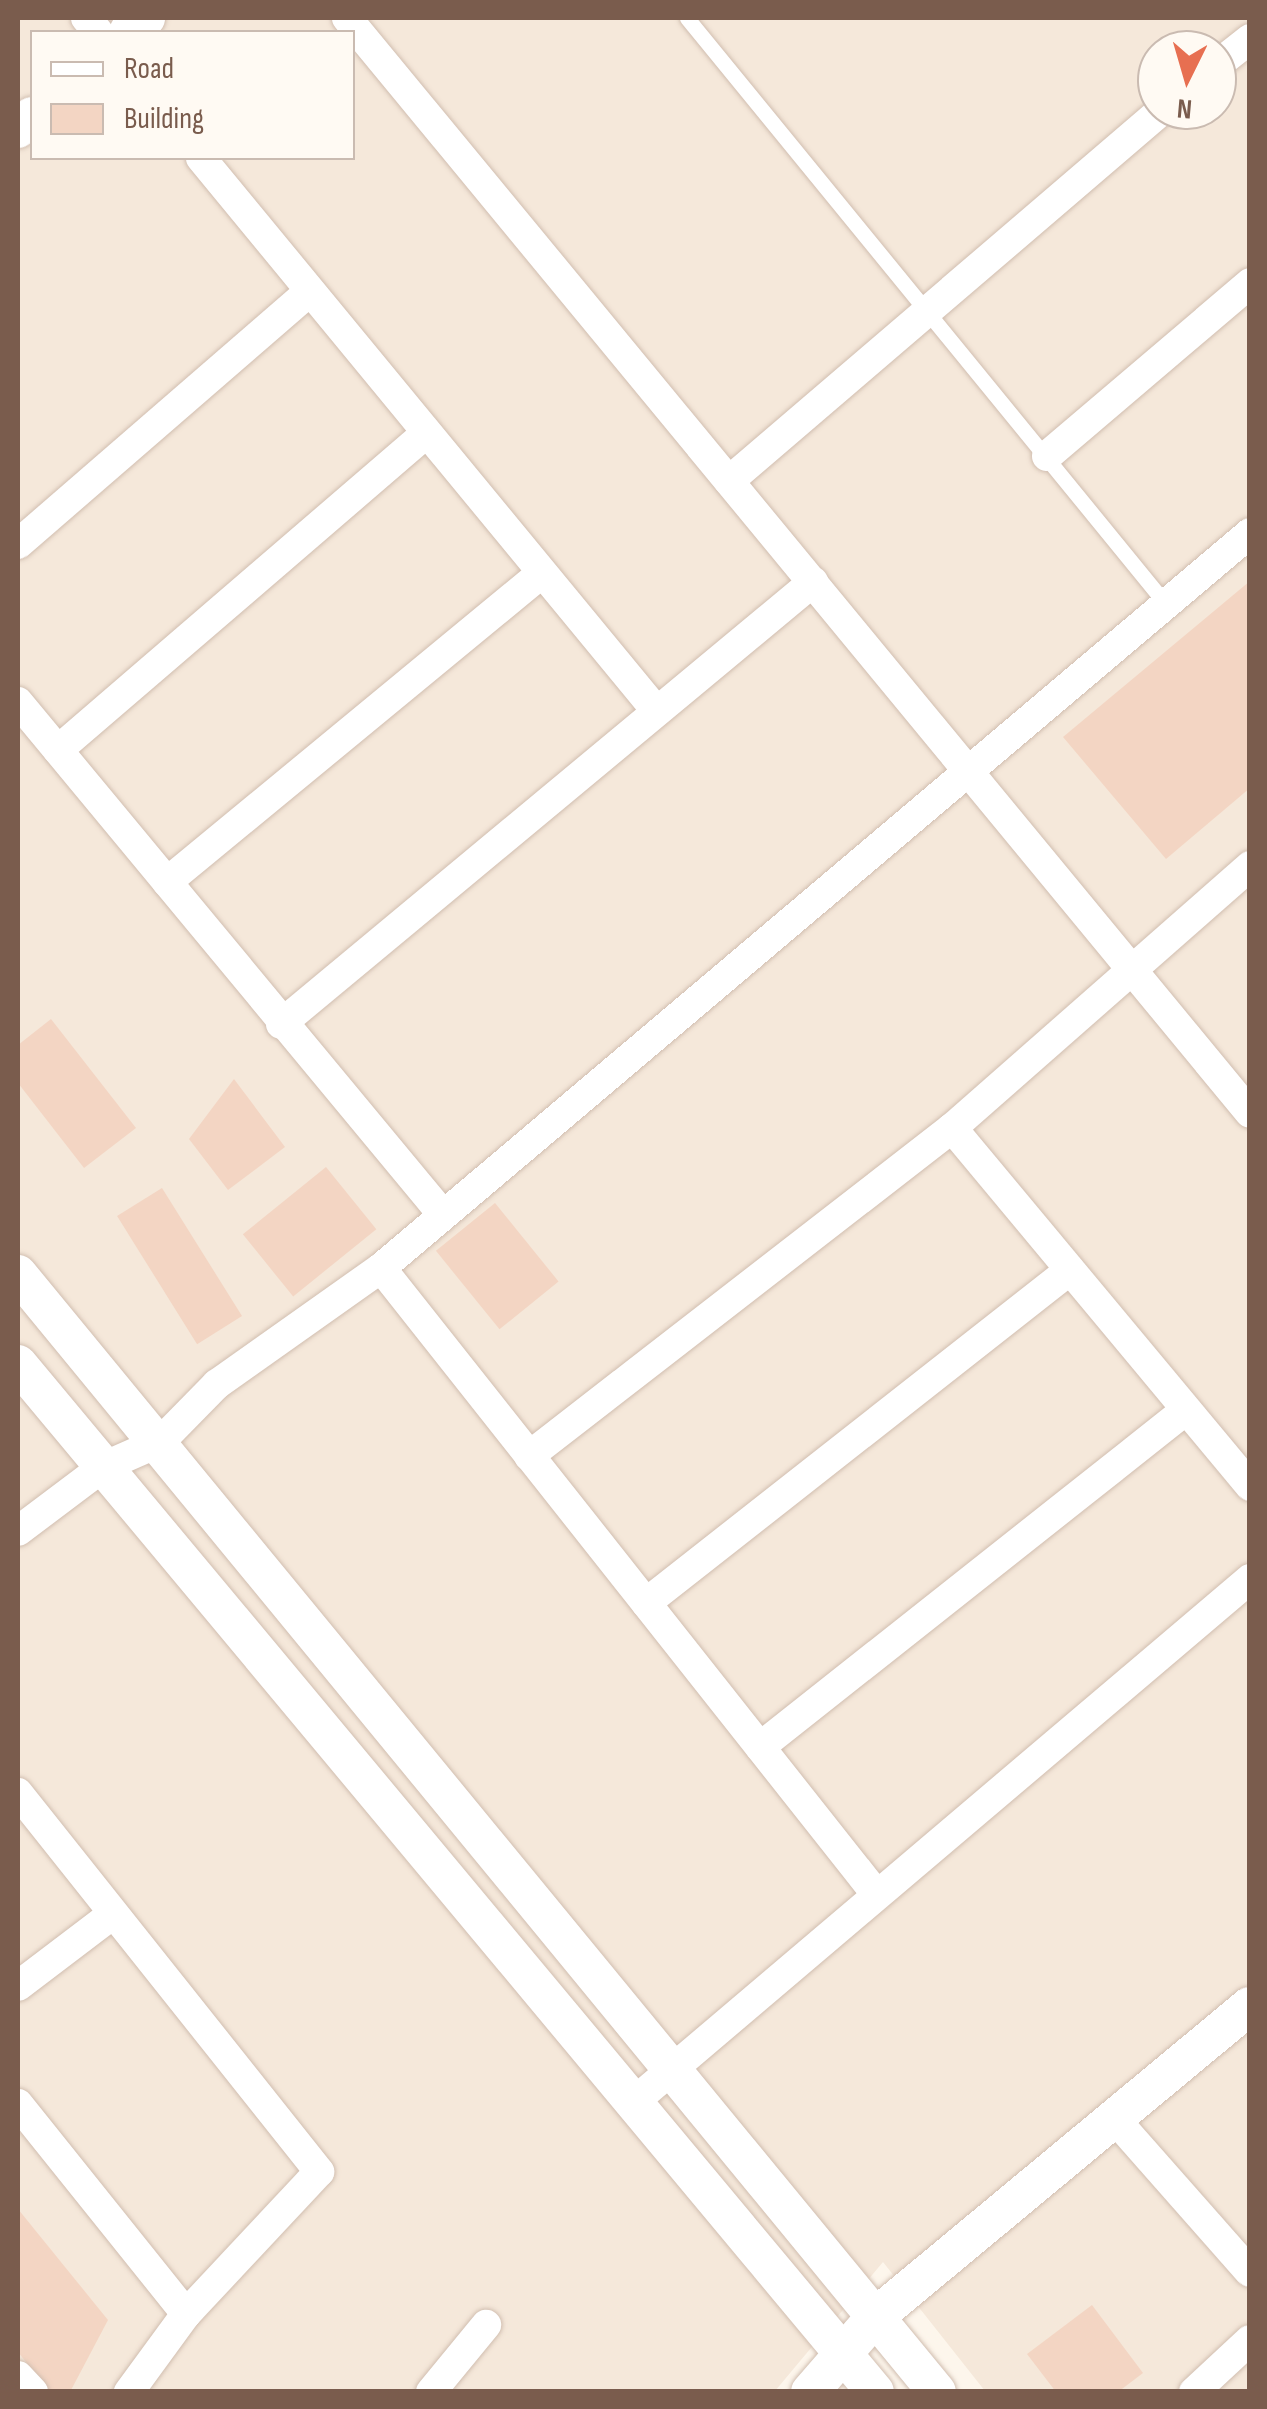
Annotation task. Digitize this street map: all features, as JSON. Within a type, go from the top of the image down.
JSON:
[{"type":"street","points":[[347,18],[1250,1113]]},
{"type":"street","points":[[729,481],[927,306],[1138,130]]},
{"type":"street","points":[[203,160],[654,708]]},
{"type":"street","points":[[1047,456],[1250,283]]},
{"type":"street","points":[[18,544],[310,291]]},
{"type":"street","points":[[58,750],[426,434]]},
{"type":"street","points":[[18,1531],[103,1467],[160,1442],[217,1384],[381,1268],[439,1210],[964,766],[1250,533]]},
{"type":"street","points":[[167,882],[542,574]]},
{"type":"street","points":[[282,1024],[654,708],[813,582]]},
{"type":"street","points":[[18,702],[439,1210]]},
{"type":"street","points":[[529,1456],[952,1128],[1128,965],[1250,866]]},
{"type":"street","points":[[952,1128],[1250,1486]]},
{"type":"street","points":[[381,1268],[877,1894]]},
{"type":"street","points":[[646,1603],[1070,1270]]},
{"type":"street","points":[[18,1274],[384,1713],[938,2392]]},
{"type":"street","points":[[18,1364],[636,2100],[875,2392]]},
{"type":"street","points":[[760,1747],[1186,1410]]},
{"type":"street","points":[[636,2100],[1250,1580]]},
{"type":"street","points":[[338,1746],[384,1713]]},
{"type":"street","points":[[18,1794],[319,2172],[186,2314],[129,2392]]},
{"type":"street","points":[[18,1986],[113,1914]]},
{"type":"street","points":[[810,2392],[875,2317],[1250,2006]]},
{"type":"street","points":[[18,2104],[186,2314]]},
{"type":"street","points":[[1114,2118],[1250,2272]]},
{"type":"street","points":[[431,2392],[486,2325]]},
{"type":"street","points":[[1194,2392],[1250,2340]]},
{"type":"street","points":[[18,2376],[34,2392]]},
{"type":"lane","points":[[687,18],[927,306],[1166,604]]},
{"type":"shaded area","points":[[18,18],[1249,18],[1249,2391],[985,2391],[883,2262],[775,2391],[18,2391]]},
{"type":"building","points":[[1250,581],[1250,788],[1166,859],[1063,737]]},
{"type":"building","points":[[51,1019],[136,1128],[84,1168],[18,1083],[18,1045]]},
{"type":"building","points":[[234,1079],[285,1147],[228,1190],[189,1139]]},
{"type":"building","points":[[326,1167],[376,1229],[293,1297],[243,1234]]},
{"type":"building","points":[[162,1188],[242,1316],[197,1344],[117,1216]]},
{"type":"building","points":[[495,1203],[559,1281],[499,1329],[436,1251]]},
{"type":"building","points":[[18,2209],[108,2320],[70,2392],[50,2392],[18,2352]]},
{"type":"building","points":[[1092,2305],[1143,2373],[1118,2392],[1056,2392],[1027,2354]]}]
